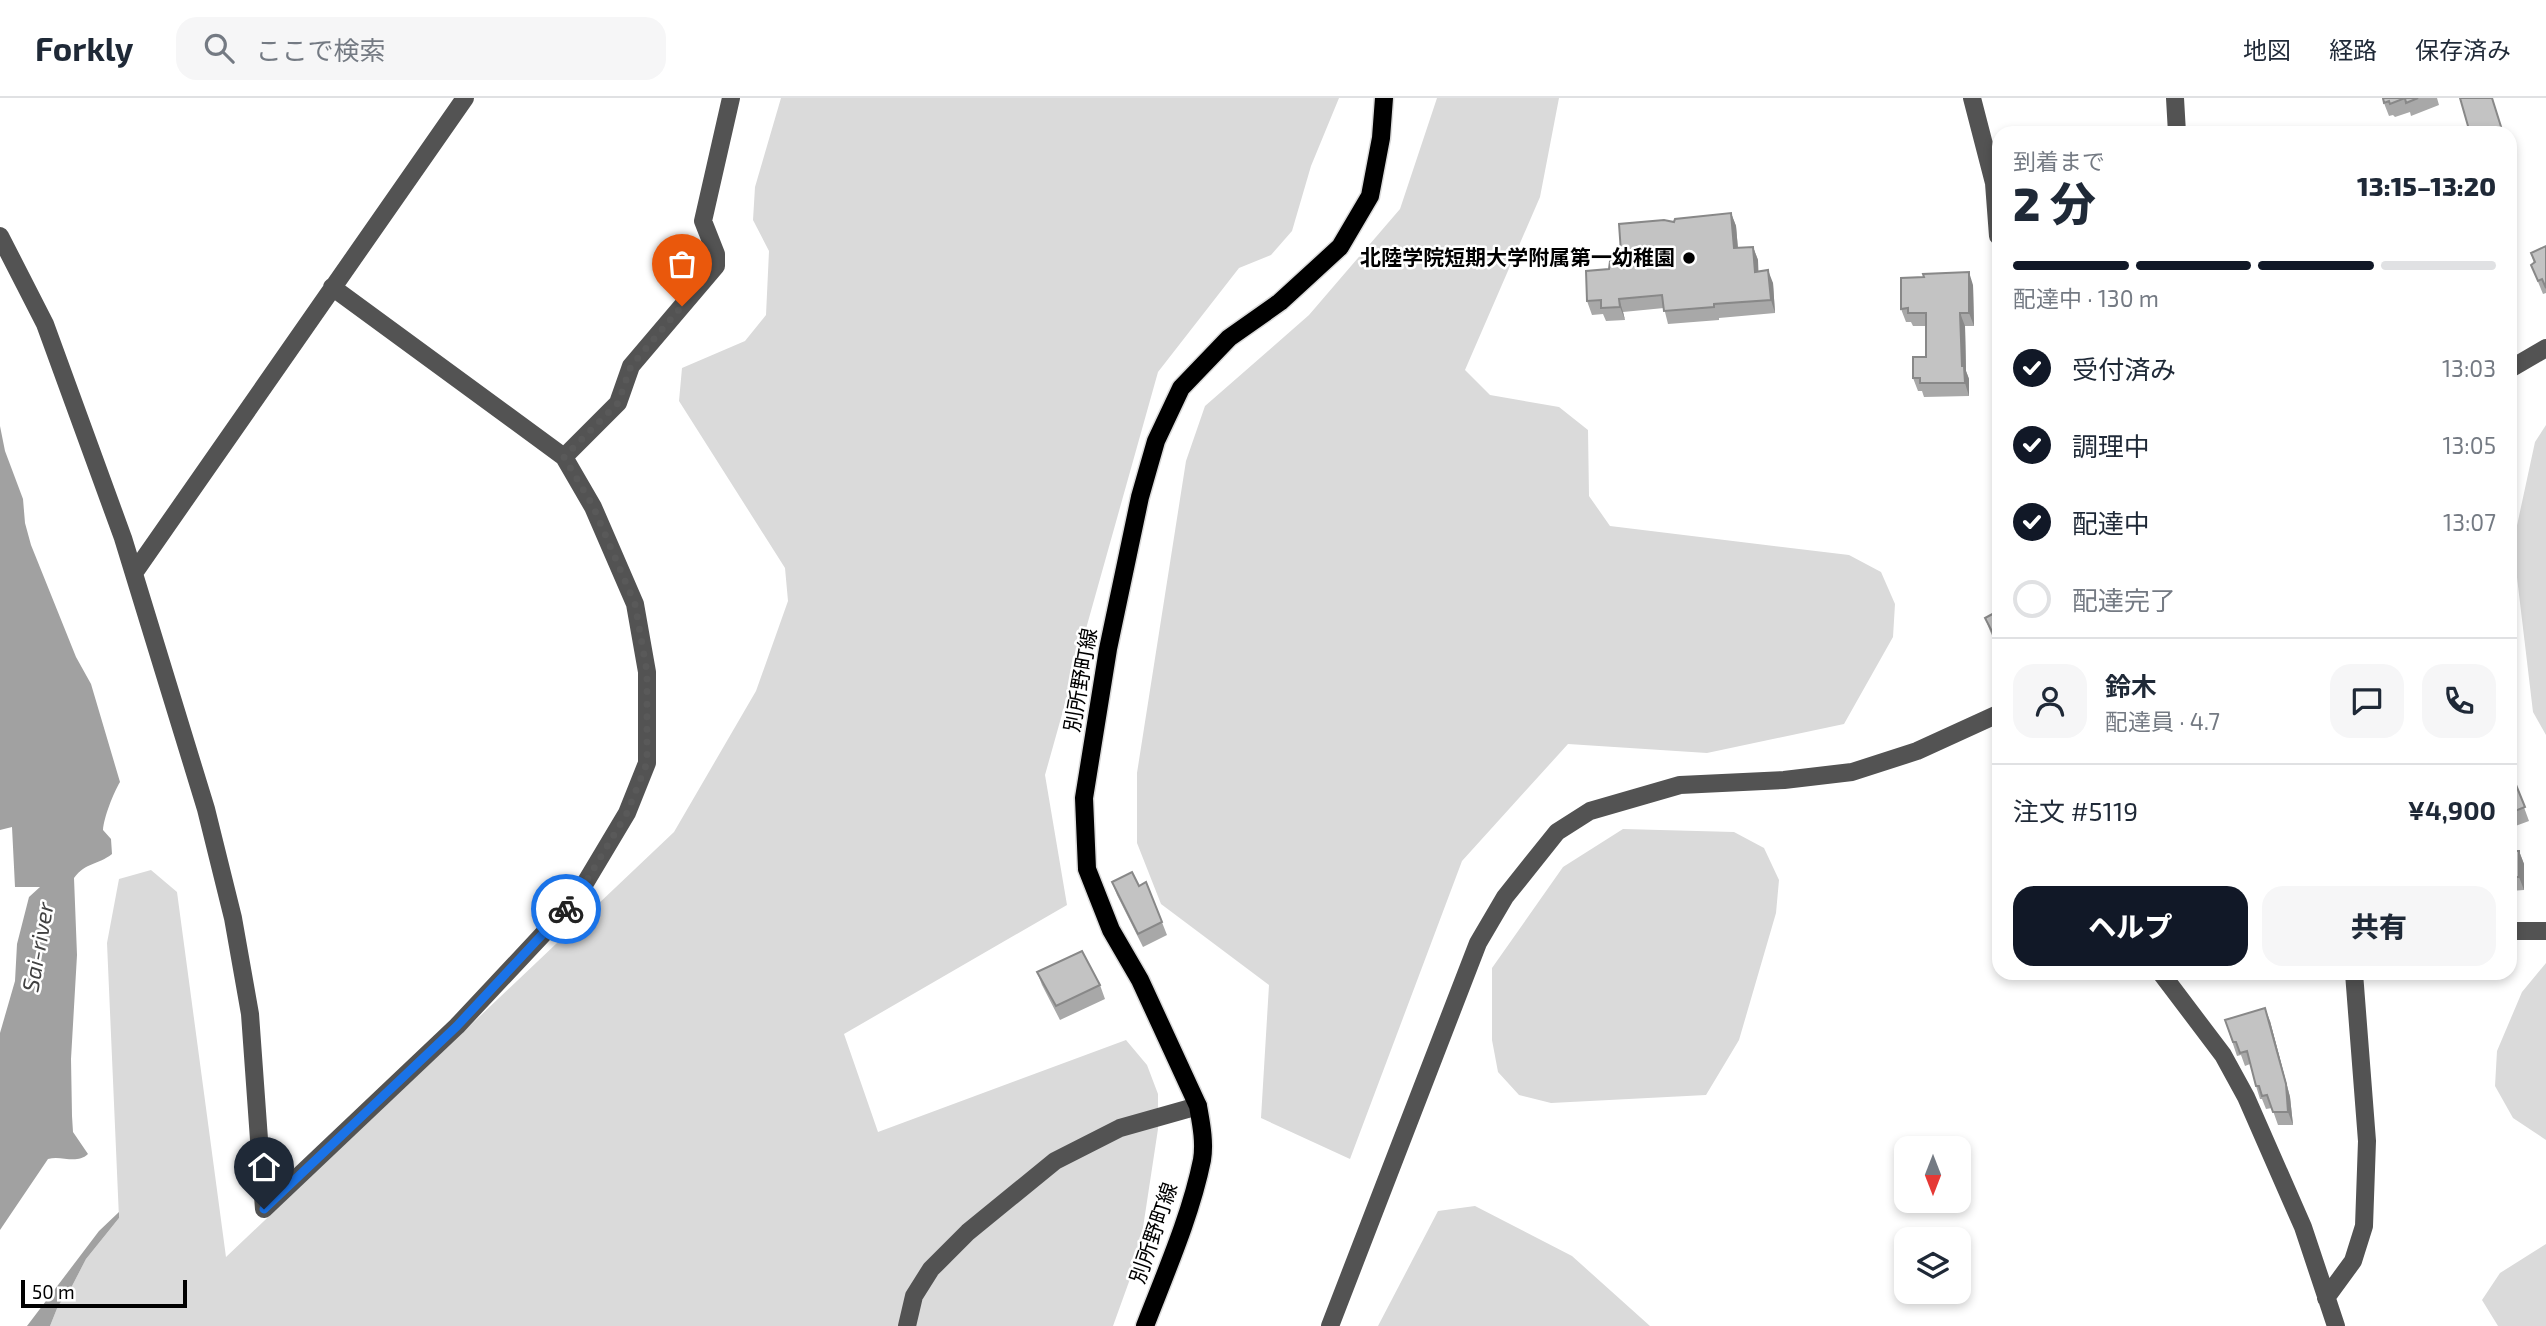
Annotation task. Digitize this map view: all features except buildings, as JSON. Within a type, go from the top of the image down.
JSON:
[{"type":"main road","name":"別所野町線","points":[[1145,1326],[1181,1229],[1202,1158],[1202,1126],[1198,1106],[1140,980],[1111,930],[1087,869],[1084,798],[1108,649],[1140,497],[1156,441],[1181,388],[1229,338],[1280,302],[1340,247],[1370,196],[1381,138],[1384,98]]},
{"type":"street","points":[[134,573],[465,98]]},
{"type":"street","points":[[564,457],[618,403],[631,366],[716,266],[716,254],[703,221],[731,98]]},
{"type":"street","points":[[1972,98],[1992,175]]},
{"type":"street","points":[[2175,98],[2177,126]]},
{"type":"street","points":[[0,236],[45,324],[123,538],[206,809],[233,918],[250,1014],[264,1209],[457,1026],[575,900],[627,813],[647,763],[647,672],[635,604],[593,506],[564,457],[332,287]]},
{"type":"street","points":[[2517,365],[2546,348]]},
{"type":"street","points":[[1330,1326],[1478,943],[1505,897],[1557,832],[1590,811],[1680,785],[1784,780],[1852,772],[1917,751],[1992,717]]},
{"type":"street","points":[[2517,931],[2546,931]]},
{"type":"street","points":[[2166,980],[2223,1055],[2246,1097],[2303,1227],[2336,1326]]},
{"type":"street","points":[[2326,1298],[2353,1261],[2364,1226],[2367,1140],[2355,980]]},
{"type":"street","points":[[907,1326],[914,1296],[931,1269],[968,1232],[1055,1161],[1120,1128],[1198,1106]]},
{"type":"shaded area","points":[[781,98],[1339,98],[1311,166],[1292,231],[1271,255],[1239,268],[1158,372],[1045,775],[1067,905],[844,1034],[878,1132],[1126,1040],[1147,1065],[1158,1094],[1158,1129],[1139,1254],[1113,1326],[50,1326],[58,1306],[86,1259],[119,1218],[107,943],[119,879],[151,870],[177,892],[226,1257],[674,832],[756,691],[788,601],[785,568],[679,401],[682,368],[745,341],[766,315],[769,251],[753,220],[755,187]]},
{"type":"shaded area","points":[[1437,98],[1559,98],[1540,197],[1465,370],[1490,395],[1559,407],[1588,430],[1589,496],[1610,526],[1849,555],[1881,572],[1895,604],[1893,637],[1844,724],[1707,753],[1568,744],[1462,861],[1350,1159],[1261,1118],[1269,985],[1161,904],[1137,843],[1137,773],[1186,461],[1205,406],[1309,315],[1400,209]]},
{"type":"shaded area","points":[[2546,425],[2546,735],[2533,712],[2517,578],[2517,525],[2535,442]]},
{"type":"shaded area","points":[[1623,829],[1734,832],[1764,848],[1779,880],[1776,913],[1739,1040],[1706,1095],[1551,1103],[1519,1095],[1498,1072],[1492,1040],[1492,968],[1563,867]]},
{"type":"shaded area","points":[[2546,963],[2546,1140],[2513,1118],[2495,1086],[2497,1051],[2522,992]]},
{"type":"shaded area","points":[[1475,1206],[1572,1256],[1650,1326],[1378,1326],[1438,1211]]},
{"type":"shaded area","points":[[2546,1244],[2546,1326],[2498,1326],[2482,1300],[2500,1273]]},
{"type":"water","name":"Sai-river","points":[[0,426],[5,451],[23,499],[25,523],[31,545],[76,657],[91,684],[120,782],[109,806],[103,830],[111,839],[112,854],[83,869],[74,878],[77,955],[71,1059],[72,1116],[73,1132],[88,1154],[79,1159],[48,1159],[0,1230],[0,1033],[15,981],[17,944],[29,897],[40,887],[15,887],[12,827],[0,830]]},
{"type":"water","points":[[119,1212],[119,1218],[86,1259],[58,1306],[50,1326],[27,1326],[99,1231]]},
{"type":"way so far","points":[[566,909],[575,900],[627,813],[647,763],[647,672],[635,604],[593,506],[564,457],[618,403],[631,366],[682,306]]},
{"type":"place","name":"北陸学院短期大学附属第一幼稚園","points":[[1689,258]]},
{"type":"route","points":[[264,1209],[457,1026],[566,909]]}]
